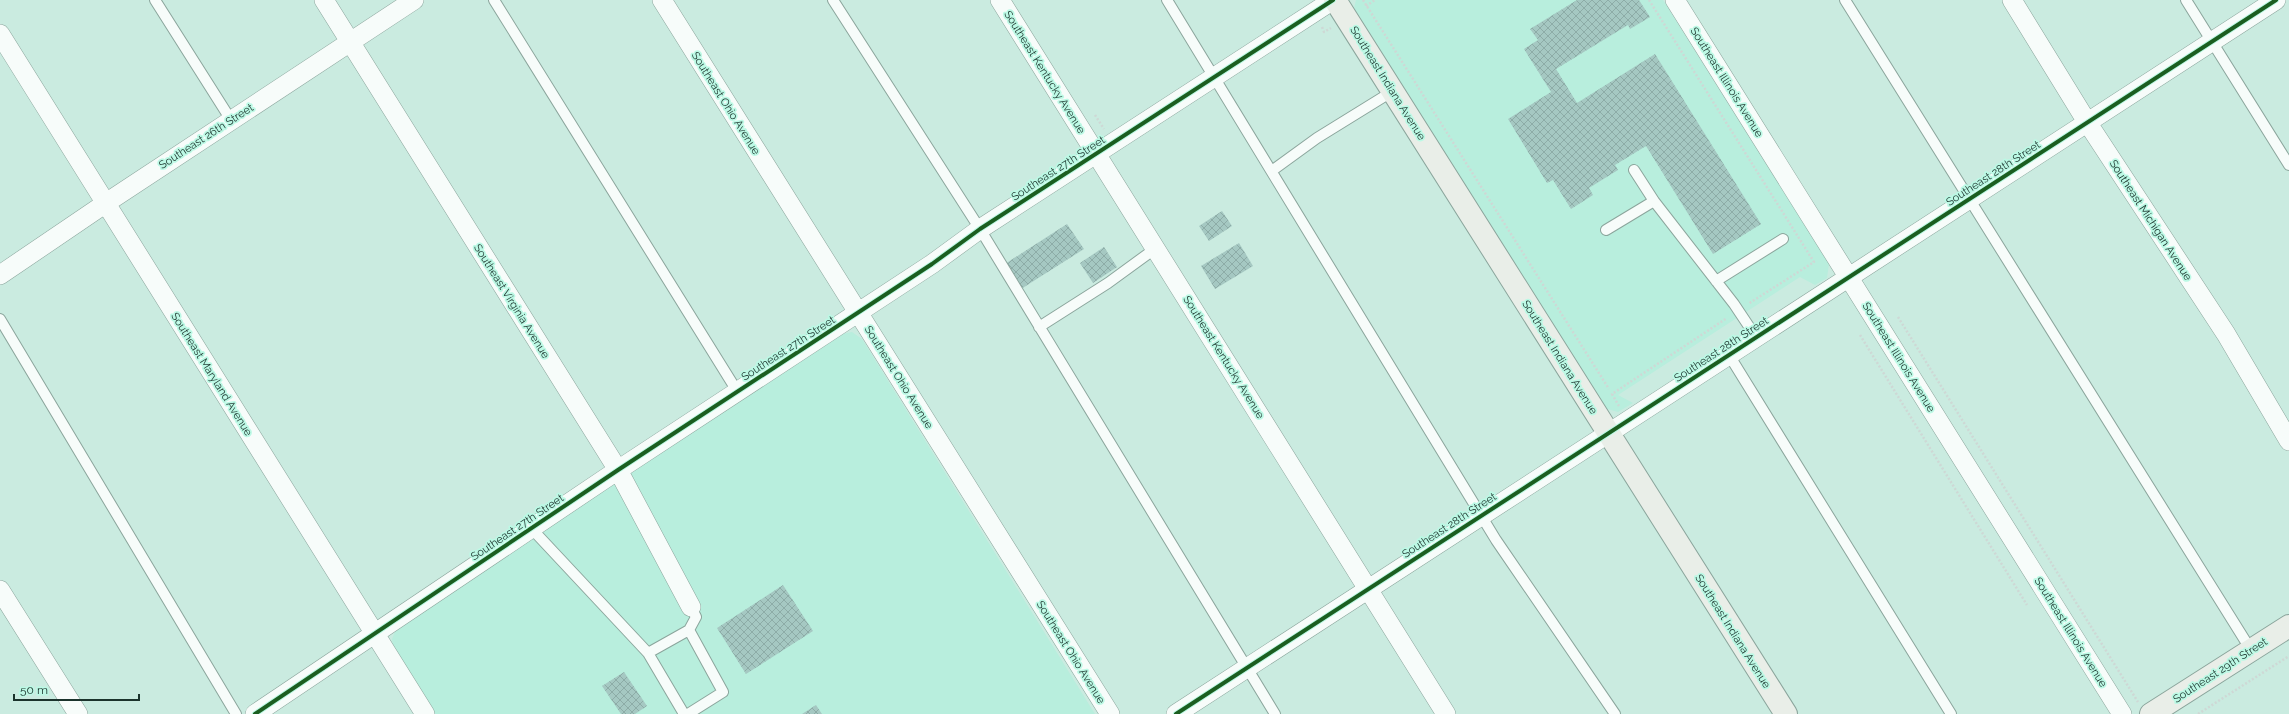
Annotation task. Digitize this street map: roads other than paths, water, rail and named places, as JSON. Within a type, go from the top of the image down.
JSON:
[{"type":"street","name":"Southeast Virginia Avenue","points":[[324,0],[618,470],[691,607]]},
{"type":"street","name":"Southeast 26th Street","points":[[0,275],[106,202],[414,0]]},
{"type":"street","name":"Southeast Ohio Avenue","points":[[662,0],[1110,714]]},
{"type":"street","name":"Southeast Kentucky Avenue","points":[[1000,0],[1369,588],[1446,714]]},
{"type":"street","name":"Southeast 27th Street","points":[[255,714],[618,470],[932,264],[980,229],[1334,0]]},
{"type":"street","name":"Southeast Indiana Avenue","points":[[1334,0],[1786,714]]},
{"type":"street","name":"Southeast Illinois Avenue","points":[[1675,0],[2122,714]]},
{"type":"street","name":"Southeast Michigan Avenue","points":[[2012,0],[2087,122],[2226,334],[2289,441]]},
{"type":"street","name":"Southeast 28th Street","points":[[1176,714],[2276,0]]},
{"type":"street","name":"Southeast Maryland Avenue","points":[[0,34],[425,714]]},
{"type":"street","points":[[0,590],[78,714]]},
{"type":"street","name":"Southeast 29th Street","points":[[2144,708],[2251,650],[2289,626]]},
{"type":"lane","points":[[155,0],[231,120]]},
{"type":"lane","points":[[494,0],[737,391]]},
{"type":"lane","points":[[833,0],[980,229],[1245,668],[1275,714]]},
{"type":"lane","points":[[1167,0],[1216,77],[1482,514],[1496,540],[1615,714]]},
{"type":"lane","points":[[1845,0],[2251,650]]},
{"type":"lane","points":[[2186,0],[2289,165]]},
{"type":"lane","points":[[1272,170],[1318,138],[1393,92]]},
{"type":"lane","points":[[1634,170],[1654,201],[1716,280],[1756,337]]},
{"type":"lane","points":[[1606,230],[1654,201]]},
{"type":"lane","points":[[1716,280],[1783,239]]},
{"type":"lane","points":[[1039,327],[1108,282],[1156,248]]},
{"type":"lane","points":[[0,319],[236,714]]},
{"type":"lane","points":[[1728,355],[1951,714]]},
{"type":"lane","points":[[531,528],[648,653],[684,714]]},
{"type":"lane","points":[[648,653],[689,630],[696,617],[691,607]]},
{"type":"lane","points":[[688,714],[723,692],[689,630]]}]
